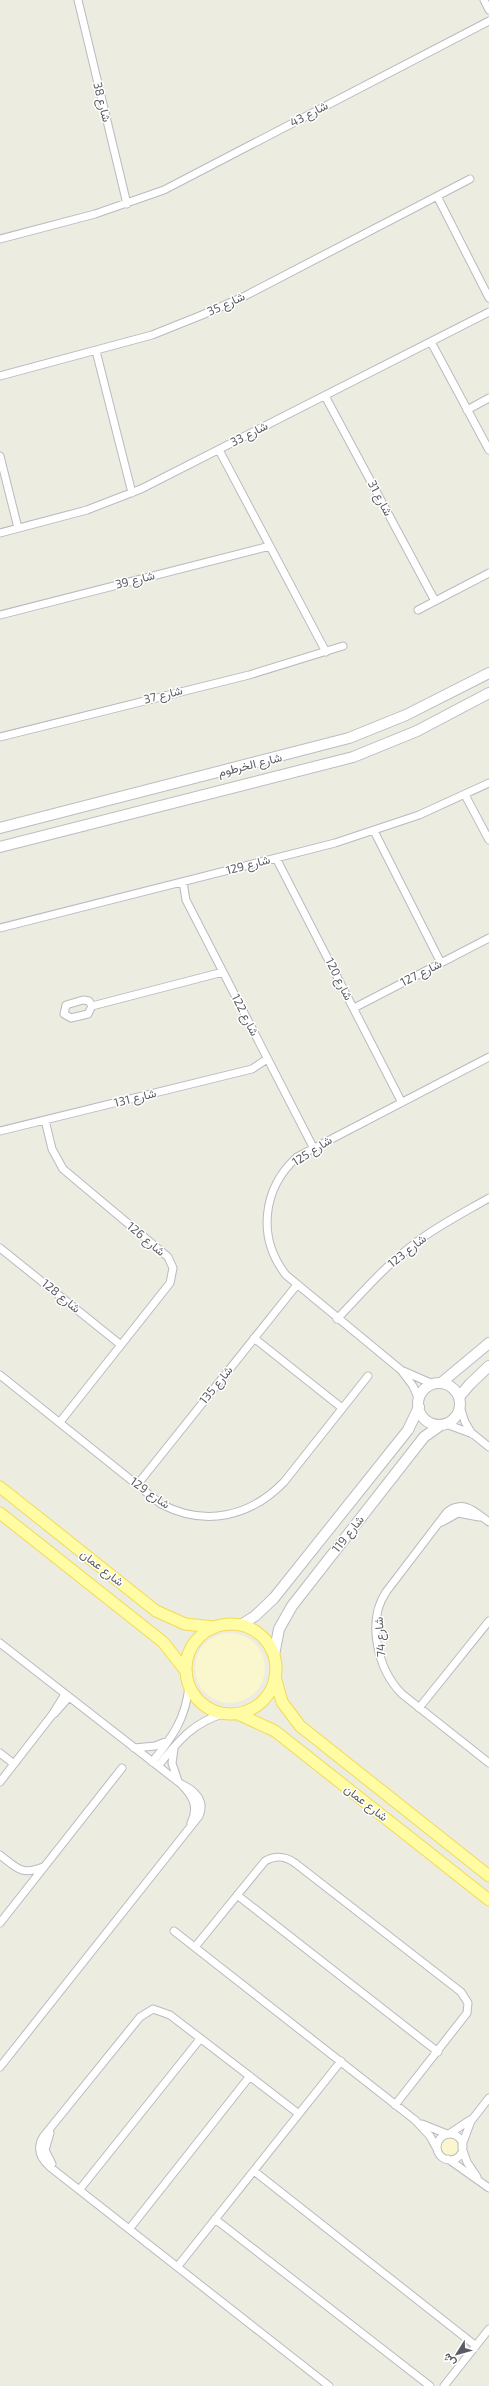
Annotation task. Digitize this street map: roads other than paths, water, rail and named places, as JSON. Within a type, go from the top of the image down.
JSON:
[{"type":"main road","name":"شارع الخرطوم","points":[[0,828],[349,738],[406,715],[489,673]]},
{"type":"main road","name":"شارع الخرطوم","points":[[0,847],[353,757],[417,731],[489,694]]},
{"type":"main road","points":[[489,1343],[437,1383],[424,1390],[419,1404],[424,1418],[435,1424],[444,1424],[457,1416],[460,1402],[470,1384],[489,1366]]},
{"type":"main road","points":[[437,1383],[452,1387],[460,1402]]},
{"type":"main road","name":"شارع 119","points":[[241,1625],[255,1616],[274,1598],[408,1430],[419,1404]]},
{"type":"main road","name":"شارع 119","points":[[274,1655],[279,1629],[292,1606],[424,1437],[444,1424]]},
{"type":"main road","name":"شارع عمان","points":[[0,1487],[156,1611],[186,1624],[214,1627]]},
{"type":"main road","name":"شارع عمان","points":[[0,1513],[163,1642],[185,1670]]},
{"type":"main road","points":[[232,1624],[241,1625],[250,1628],[264,1639],[274,1655],[275,1677],[266,1697],[258,1705],[238,1714],[223,1714],[205,1707],[195,1697],[189,1686],[185,1670],[186,1659],[193,1644],[204,1632],[214,1627],[232,1624]]},
{"type":"main road","name":"شارع عمان","points":[[275,1677],[282,1702],[300,1726],[489,1876]]},
{"type":"main road","name":"شارع عمان","points":[[238,1714],[275,1731],[489,1900]]},
{"type":"street","name":"شارع 38","points":[[78,0],[127,204]]},
{"type":"street","points":[[484,0],[489,10]]},
{"type":"street","name":"شارع 43","points":[[0,239],[96,214],[127,204],[178,183],[489,21]]},
{"type":"street","name":"شارع 35","points":[[0,376],[152,335],[235,301],[470,179]]},
{"type":"street","points":[[437,196],[489,298]]},
{"type":"street","name":"شارع 33","points":[[0,533],[87,510],[132,493],[326,396],[489,312]]},
{"type":"street","points":[[431,342],[489,450]]},
{"type":"street","points":[[96,351],[132,493]]},
{"type":"street","name":"شارع 31","points":[[326,396],[435,601]]},
{"type":"street","points":[[467,410],[489,398]]},
{"type":"street","points":[[219,450],[326,652]]},
{"type":"street","points":[[0,456],[18,528]]},
{"type":"street","name":"شارع 39","points":[[0,615],[270,546]]},
{"type":"street","points":[[418,610],[489,573]]},
{"type":"street","name":"شارع 37","points":[[0,737],[249,675],[344,646]]},
{"type":"street","name":"شارع 129","points":[[0,928],[276,858],[374,831],[419,815],[489,783]]},
{"type":"street","points":[[465,795],[489,840]]},
{"type":"street","points":[[374,831],[441,963]]},
{"type":"street","name":"شارع 120","points":[[276,858],[401,1101]]},
{"type":"street","name":"شارع 122","points":[[183,882],[186,900],[313,1147]]},
{"type":"street","name":"شارع 127","points":[[354,1008],[489,938]]},
{"type":"street","points":[[92,1006],[223,972]]},
{"type":"street","name":"شارع 125","points":[[419,1404],[413,1386],[401,1370],[296,1286],[280,1268],[272,1252],[267,1233],[267,1214],[271,1195],[281,1174],[297,1157],[313,1147],[401,1101],[489,1057]]},
{"type":"street","name":"شارع 131","points":[[0,1131],[252,1069],[267,1059]]},
{"type":"street","name":"شارع 126","points":[[45,1120],[52,1149],[63,1169],[168,1257],[174,1272],[170,1283],[60,1422]]},
{"type":"street","name":"شارع 123","points":[[337,1319],[385,1269],[414,1244],[443,1224],[489,1198]]},
{"type":"street","name":"شارع 128","points":[[0,1248],[122,1345]]},
{"type":"street","name":"شارع 135","points":[[137,1485],[296,1286]]},
{"type":"street","points":[[254,1338],[342,1408]]},
{"type":"street","name":"شارع 125","points":[[401,1370],[437,1383]]},
{"type":"street","name":"شارع 129","points":[[0,1375],[161,1504],[187,1514],[217,1517],[246,1510],[264,1501],[284,1482],[368,1376]]},
{"type":"street","points":[[460,1402],[465,1422],[473,1434],[489,1447]]},
{"type":"street","points":[[444,1424],[473,1434]]},
{"type":"street","name":"شارع 74","points":[[486,1520],[469,1507],[458,1507],[447,1512],[382,1599],[377,1614],[380,1656],[385,1670],[397,1689],[489,1763]]},
{"type":"street","points":[[419,1708],[489,1621]]},
{"type":"street","points":[[0,1643],[179,1783],[192,1797],[195,1805],[195,1812],[188,1829],[0,2067]]},
{"type":"street","points":[[179,1783],[172,1762],[172,1743],[184,1712],[189,1686]]},
{"type":"street","points":[[0,1782],[67,1696]]},
{"type":"street","points":[[155,1764],[172,1743],[196,1726],[223,1714]]},
{"type":"street","points":[[134,1748],[172,1743]]},
{"type":"street","points":[[0,1753],[14,1764]]},
{"type":"street","points":[[0,1923],[122,1768]]},
{"type":"street","points":[[0,1855],[23,1871],[34,1871],[45,1866]]},
{"type":"street","points":[[195,1947],[265,1861],[274,1857],[287,1858],[461,1992],[468,2004],[467,2013],[395,2105]]},
{"type":"street","points":[[237,1895],[438,2052]]},
{"type":"street","points":[[174,1930],[415,2120],[436,2131],[458,2138],[467,2162],[479,2180]]},
{"type":"street","points":[[299,2114],[200,2039],[170,2014],[153,2009],[140,2017],[53,2127],[47,2140],[45,2150],[48,2160],[60,2174],[329,2386]]},
{"type":"street","points":[[80,2189],[200,2039]]},
{"type":"street","points":[[178,2266],[341,2062]]},
{"type":"street","points":[[130,2228],[250,2076]]},
{"type":"street","points":[[448,2159],[456,2158],[462,2146],[468,2127],[489,2098]]},
{"type":"street","points":[[437,2149],[438,2141],[475,2116]]},
{"type":"street","points":[[415,2120],[430,2136],[441,2156],[448,2159],[489,2188]]},
{"type":"street","points":[[254,2171],[476,2346]]},
{"type":"street","points":[[215,2219],[430,2386]]},
{"type":"street","points":[[444,2386],[489,2329]]}]
